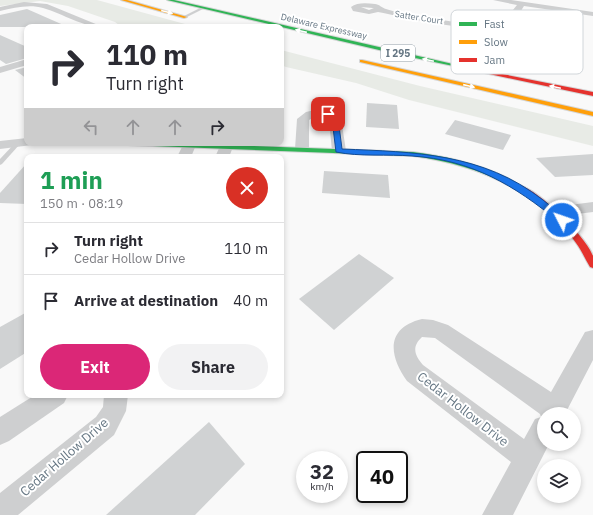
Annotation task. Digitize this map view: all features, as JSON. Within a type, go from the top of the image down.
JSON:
[{"type":"main road","points":[[122,0],[197,20]]},
{"type":"main road","name":"Delaware Expressway","points":[[169,0],[272,24]]},
{"type":"main road","name":"Delaware Expressway","points":[[284,27],[451,64]]},
{"type":"main road","name":"I 295","points":[[356,60],[593,114]]},
{"type":"main road","name":"Delaware Expressway","points":[[497,74],[593,94]]},
{"type":"main road","points":[[149,146],[186,151],[224,152],[302,149],[413,154],[457,161],[486,171],[505,180],[532,196],[554,212],[587,241],[593,265]]},
{"type":"street","points":[[496,0],[578,10]]},
{"type":"street","points":[[0,9],[24,4],[39,5],[91,24]]},
{"type":"street","name":"Satter Court","points":[[517,10],[522,4]]},
{"type":"street","name":"Satter Court","points":[[379,10],[451,22]]},
{"type":"street","points":[[583,11],[593,14]]},
{"type":"street","points":[[0,70],[24,63]]},
{"type":"street","points":[[302,149],[303,119],[311,114],[323,113],[335,118],[339,151]]},
{"type":"street","points":[[0,145],[23,143]]},
{"type":"street","points":[[554,212],[593,207]]},
{"type":"street","name":"Cedar Hollow Drive","points":[[528,458],[415,373],[405,358],[404,344],[411,333],[420,329],[441,331],[537,407]]},
{"type":"street","points":[[556,407],[593,339]]},
{"type":"street","points":[[0,432],[51,398]]},
{"type":"street","name":"Cedar Hollow Drive","points":[[0,511],[105,426],[111,418],[117,401],[116,398]]},
{"type":"street","points":[[497,515],[537,441]]},
{"type":"lane","points":[[184,17],[203,8]]},
{"type":"lane","points":[[0,163],[23,143]]},
{"type":"shaded area","points":[[0,0],[97,0],[185,24],[118,24],[68,6],[40,1],[0,6]]},
{"type":"shaded area","points":[[284,51],[420,86],[593,126],[593,146],[409,100],[356,83],[284,66]]},
{"type":"building","points":[[27,9],[61,24],[24,24],[24,27],[0,27],[0,15]]},
{"type":"building","points":[[0,35],[24,46],[24,59],[6,64],[0,60]]},
{"type":"building","points":[[24,68],[24,77],[15,70]]},
{"type":"building","points":[[367,103],[397,105],[399,129],[366,127]]},
{"type":"building","points":[[455,120],[511,135],[503,150],[445,134]]},
{"type":"building","points":[[593,154],[593,175],[555,177],[536,158]]},
{"type":"building","points":[[24,166],[24,204],[0,203],[0,193]]},
{"type":"building","points":[[324,171],[388,175],[390,198],[322,193]]},
{"type":"building","points":[[359,254],[394,278],[334,330],[299,299]]},
{"type":"building","points":[[24,314],[24,354],[0,369],[0,327]]},
{"type":"building","points":[[209,422],[245,464],[195,515],[106,515]]},
{"type":"traffic: fast","points":[[169,0],[272,24]]},
{"type":"traffic: fast","points":[[284,27],[451,65]]},
{"type":"traffic: fast","points":[[205,146],[413,154],[466,164],[504,179],[516,186]]},
{"type":"traffic: slow","points":[[123,0],[185,17]]},
{"type":"traffic: slow","points":[[362,61],[593,114]]},
{"type":"traffic: jam","points":[[496,74],[593,94]]},
{"type":"traffic: jam","points":[[516,186],[540,201],[571,229],[593,265]]},
{"type":"route","points":[[328,114],[335,118],[339,151],[413,154],[457,161],[486,171],[505,180],[532,196],[554,212],[562,220]]}]
